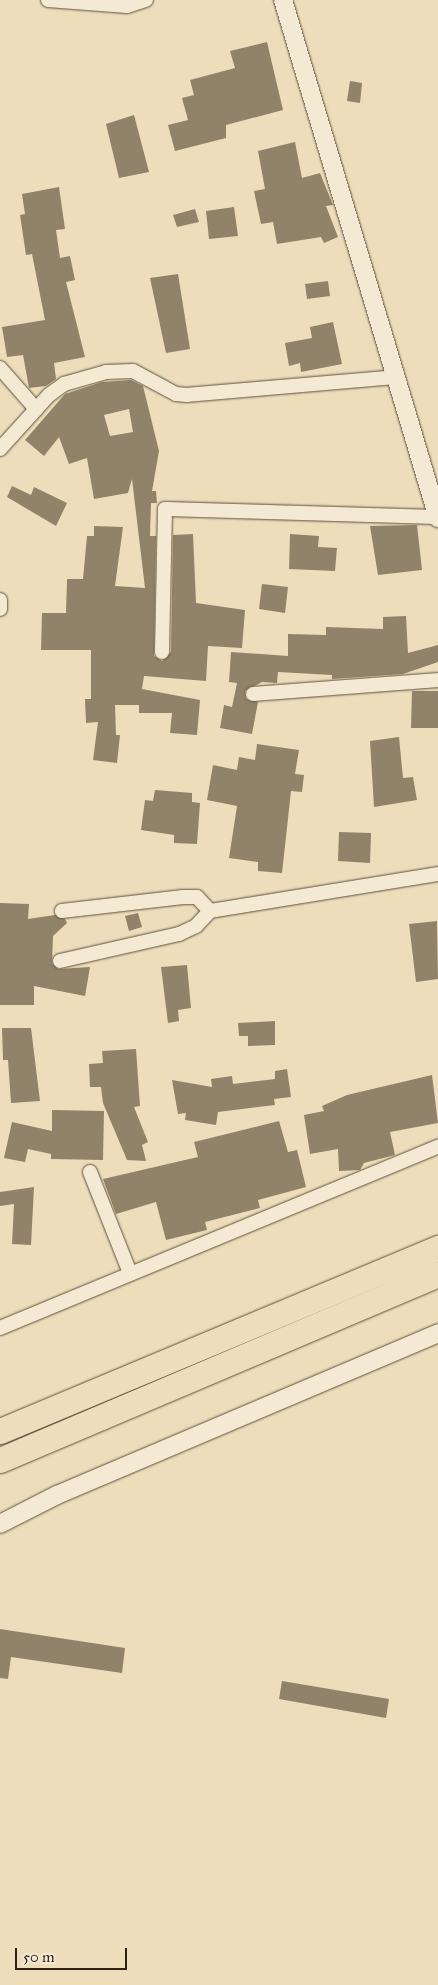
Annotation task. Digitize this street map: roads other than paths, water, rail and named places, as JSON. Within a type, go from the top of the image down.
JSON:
[{"type":"highway","points":[[0,1431],[438,1248]]},
{"type":"highway","points":[[0,1460],[438,1274]]},
{"type":"street","points":[[48,0],[127,6],[146,0]]},
{"type":"street","points":[[162,652],[165,509],[438,518],[283,0]]},
{"type":"street","points":[[0,368],[36,408]]},
{"type":"street","points":[[0,449],[36,408],[64,384],[124,370],[141,373],[176,394],[188,395],[397,377]]},
{"type":"street","points":[[0,600],[0,609]]},
{"type":"street","points":[[253,694],[438,680]]},
{"type":"street","points":[[60,961],[179,934],[196,926],[210,911],[438,874]]},
{"type":"street","points":[[62,911],[197,897],[210,911]]},
{"type":"street","points":[[0,1328],[438,1147]]},
{"type":"street","points":[[90,1172],[130,1273]]},
{"type":"street","points":[[0,1524],[57,1495],[438,1333]]}]
